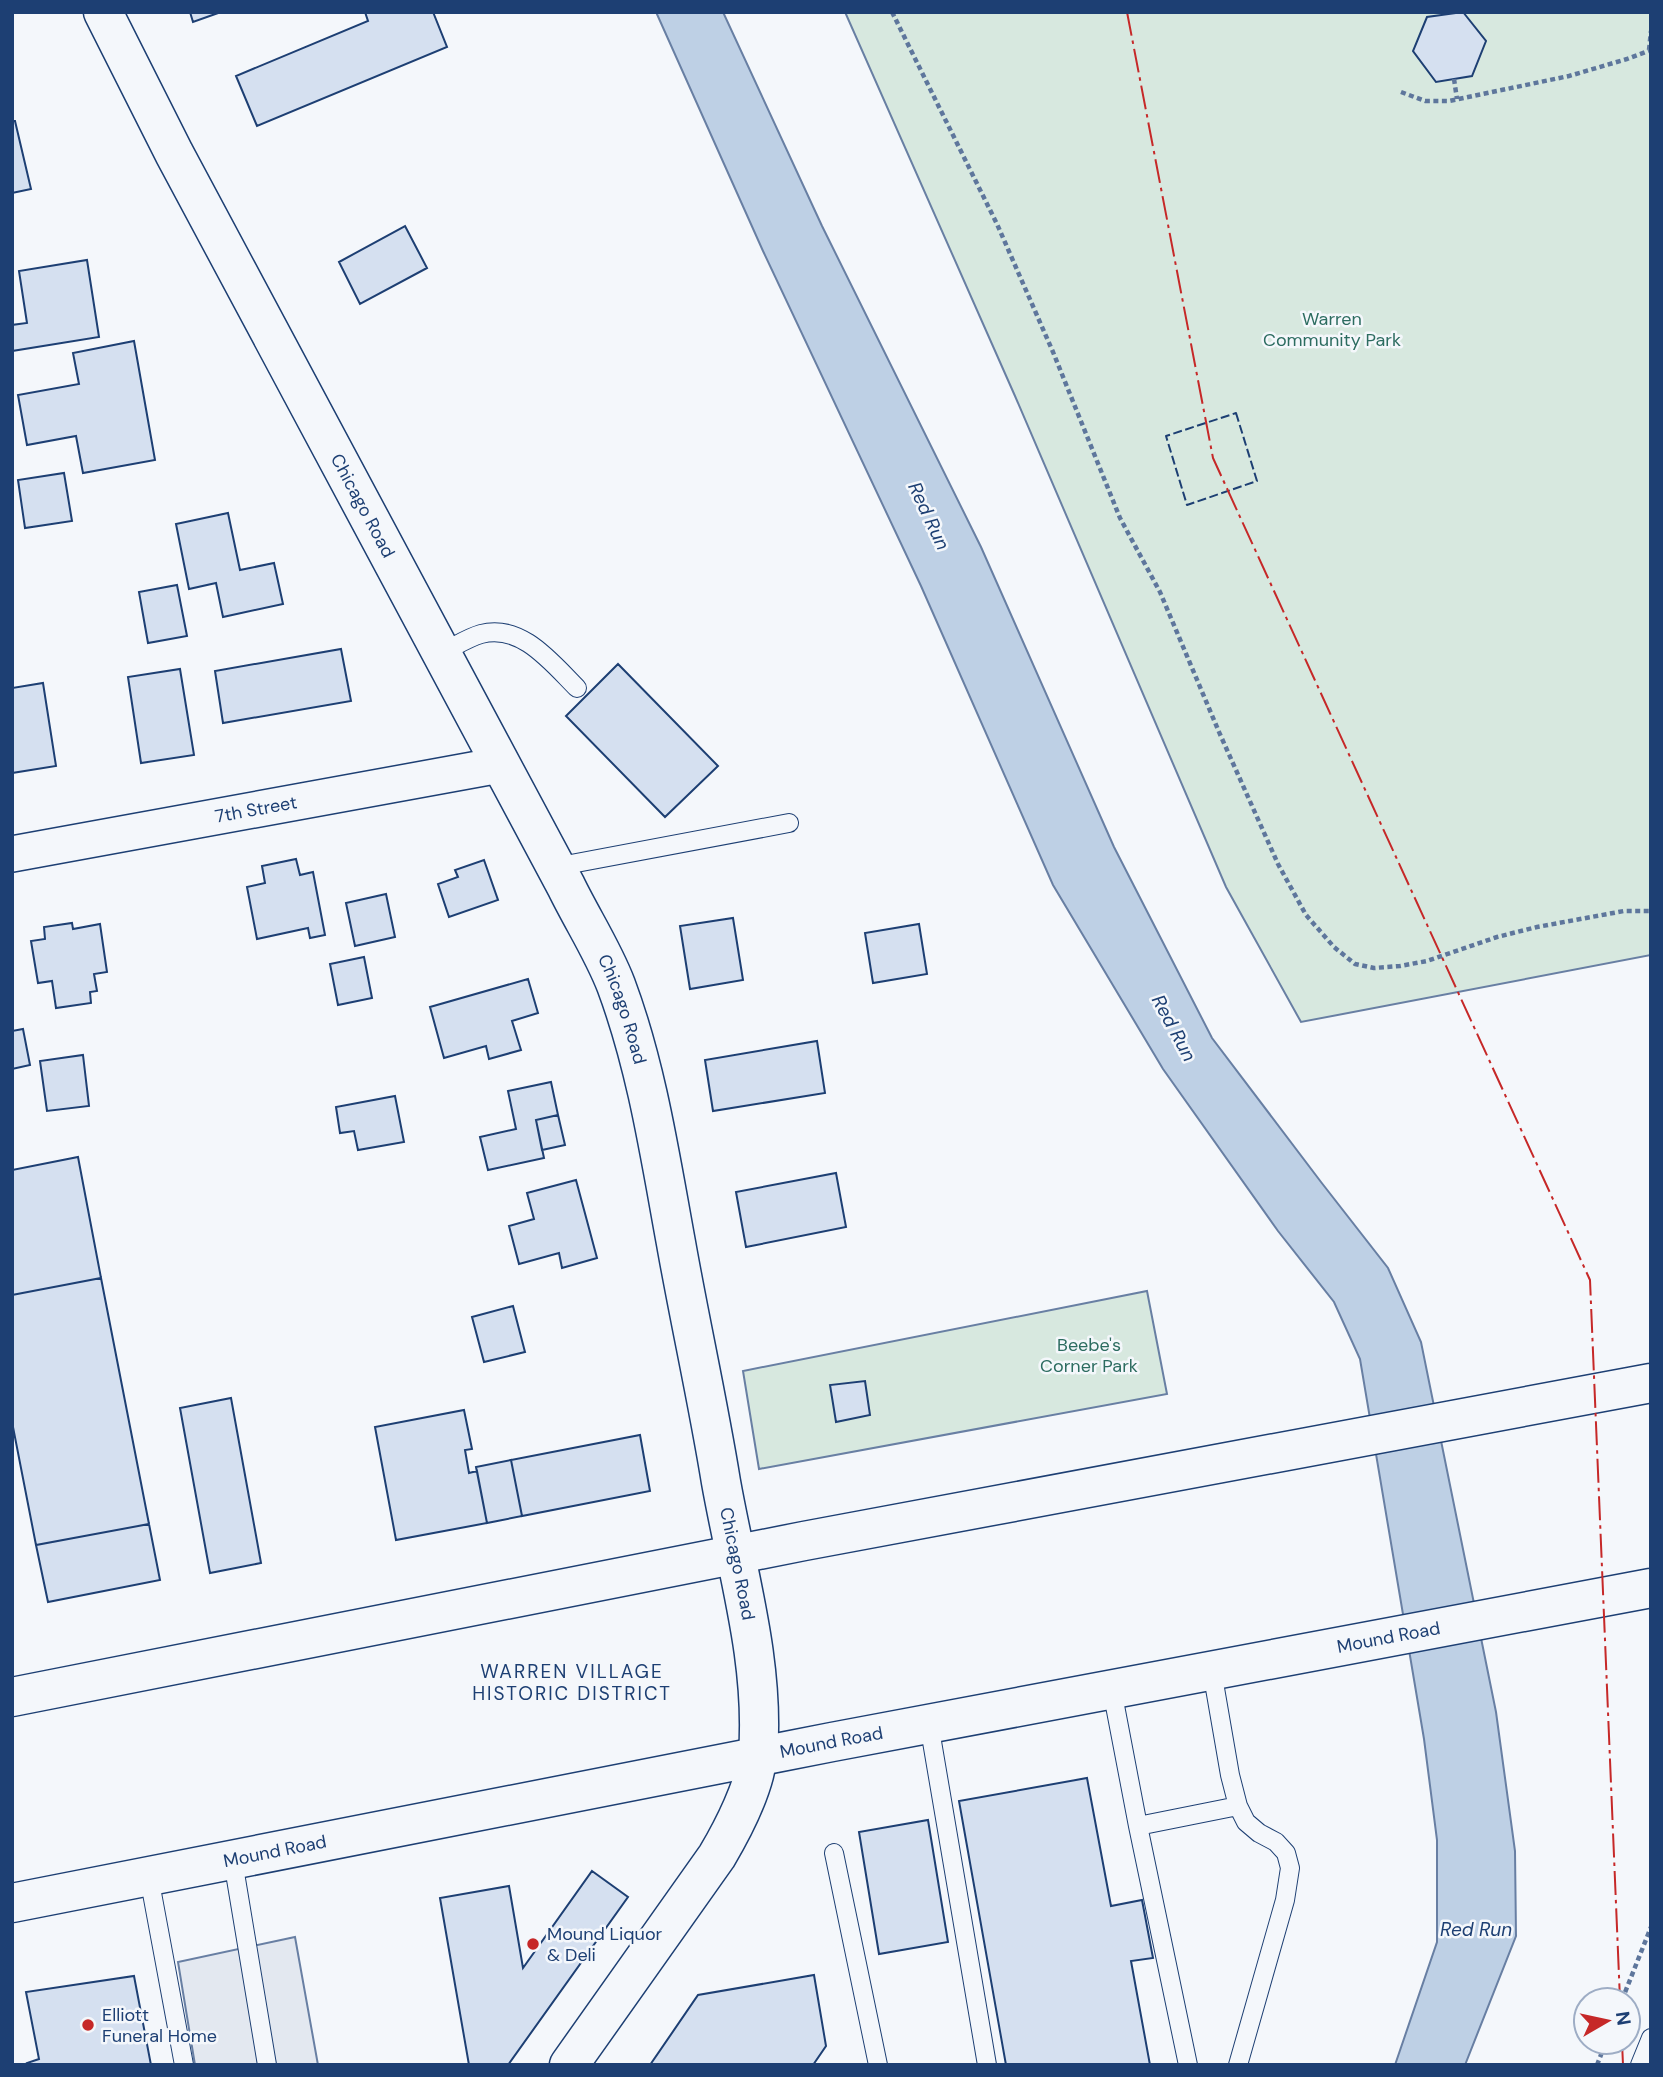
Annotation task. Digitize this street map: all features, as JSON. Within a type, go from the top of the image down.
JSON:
[{"type":"main road","name":"Chicago Road","points":[[103,12],[173,153],[615,982],[636,1044],[651,1106],[755,1660],[758,1758],[736,1822],[721,1849],[569,2065]]},
{"type":"main road","points":[[12,1697],[736,1555],[1651,1383]]},
{"type":"main road","name":"Mound Road","points":[[12,1903],[929,1724],[1651,1588]]},
{"type":"street","name":"7th Street","points":[[12,854],[500,765]]},
{"type":"lane","points":[[441,653],[481,634],[501,632],[531,643],[577,688]]},
{"type":"lane","points":[[555,867],[789,823]]},
{"type":"lane","points":[[1212,1671],[1238,1806],[1246,1822],[1276,1842],[1286,1853],[1290,1868],[1287,1892],[1238,2065]]},
{"type":"lane","points":[[1112,1690],[1188,2065]]},
{"type":"lane","points":[[929,1724],[987,2065]]},
{"type":"lane","points":[[1138,1826],[1238,1806]]},
{"type":"lane","points":[[834,1853],[878,2065]]},
{"type":"lane","points":[[233,1861],[267,2065]]},
{"type":"lane","points":[[149,1877],[184,2065]]},
{"type":"lane","points":[[1640,2065],[1651,2038]]},
{"type":"path","points":[[892,12],[997,224],[1053,352],[1120,518],[1160,592],[1278,864],[1306,915],[1334,947],[1355,964],[1374,968],[1427,961],[1497,936],[1537,927],[1624,911],[1651,911]]},
{"type":"path","points":[[1401,92],[1425,100],[1457,99],[1569,76],[1650,50],[1651,31]]},
{"type":"path","points":[[1454,79],[1457,99]]},
{"type":"path","points":[[1628,1986],[1651,1927]]},
{"type":"green space","name":"Warren Community Park","points":[[845,12],[1651,12],[1651,955],[1301,1022],[1226,887],[1015,396]]},
{"type":"green space","name":"Beebe's Corner Park","points":[[1147,1291],[1167,1394],[759,1469],[743,1371]]},
{"type":"shaded area","points":[[295,1937],[318,2065],[195,2065],[178,1962]]},
{"type":"water","name":"Red Run","points":[[656,12],[723,12],[822,226],[981,547],[1114,847],[1212,1038],[1388,1268],[1421,1342],[1496,1712],[1515,1851],[1516,1936],[1465,2065],[1395,2065],[1437,1942],[1437,1840],[1424,1739],[1360,1359],[1334,1302],[1278,1231],[1163,1069],[1053,885],[921,586],[763,251]]},
{"type":"building","points":[[190,12],[221,12],[193,22]]},
{"type":"building","points":[[365,12],[433,12],[447,47],[257,126],[236,76],[368,21]]},
{"type":"building","points":[[1463,12],[1486,41],[1472,76],[1436,82],[1413,51],[1427,17]]},
{"type":"building","points":[[12,121],[15,121],[31,189],[12,193]]},
{"type":"building","points":[[405,226],[427,268],[360,304],[339,262]]},
{"type":"building","points":[[87,260],[99,337],[12,351],[12,325],[27,323],[19,271]]},
{"type":"building","points":[[134,341],[155,460],[83,473],[76,436],[27,445],[18,395],[79,384],[73,353]]},
{"type":"building","points":[[64,473],[72,521],[25,528],[18,480]]},
{"type":"building","points":[[228,513],[240,570],[274,563],[283,604],[223,617],[216,583],[189,589],[176,524]]},
{"type":"building","points":[[177,585],[187,636],[148,643],[139,592]]},
{"type":"building","points":[[341,649],[351,701],[223,723],[215,671]]},
{"type":"building","points":[[618,664],[718,766],[665,817],[566,716]]},
{"type":"building","points":[[180,669],[194,755],[141,763],[128,677]]},
{"type":"building","points":[[43,683],[56,766],[12,773],[12,688]]},
{"type":"building","points":[[296,859],[300,875],[313,872],[325,935],[310,938],[308,928],[257,939],[247,887],[265,883],[262,866]]},
{"type":"building","points":[[484,860],[498,900],[449,917],[438,884],[458,877],[455,870]]},
{"type":"building","points":[[386,894],[395,937],[355,946],[346,903]]},
{"type":"building","points":[[733,918],[743,980],[690,989],[680,926]]},
{"type":"building","points":[[72,923],[73,929],[100,924],[107,972],[94,974],[97,991],[90,992],[91,1003],[56,1008],[52,981],[38,983],[31,941],[45,939],[44,927]]},
{"type":"building","points":[[919,924],[927,974],[873,983],[865,933]]},
{"type":"building","points":[[364,957],[372,998],[338,1005],[330,964]]},
{"type":"building","points":[[528,979],[538,1013],[512,1021],[521,1050],[489,1059],[486,1046],[444,1058],[430,1007]]},
{"type":"building","points":[[23,1029],[30,1065],[12,1069],[12,1031]]},
{"type":"building","points":[[817,1041],[825,1093],[713,1111],[705,1060]]},
{"type":"building","points":[[83,1055],[89,1106],[47,1111],[40,1061]]},
{"type":"building","points":[[551,1082],[558,1115],[536,1120],[544,1158],[488,1170],[480,1137],[516,1129],[508,1091]]},
{"type":"building","points":[[395,1096],[404,1142],[358,1150],[354,1131],[340,1133],[336,1107]]},
{"type":"building","points":[[558,1115],[565,1145],[542,1150],[536,1120]]},
{"type":"building","points":[[78,1157],[101,1278],[12,1295],[12,1170]]},
{"type":"building","points":[[836,1173],[846,1227],[746,1247],[736,1192]]},
{"type":"building","points":[[576,1180],[597,1258],[562,1268],[559,1253],[519,1264],[509,1226],[534,1219],[527,1193]]},
{"type":"building","points":[[101,1278],[149,1524],[36,1545],[12,1422],[12,1295]]},
{"type":"building","points":[[513,1306],[525,1352],[484,1362],[472,1317]]},
{"type":"building","points":[[865,1381],[870,1415],[836,1422],[830,1385]]},
{"type":"building","points":[[231,1398],[261,1563],[210,1573],[180,1408]]},
{"type":"building","points":[[464,1410],[472,1449],[465,1450],[469,1473],[477,1471],[487,1523],[396,1540],[375,1427]]},
{"type":"building","points":[[640,1435],[650,1491],[522,1516],[511,1460]]},
{"type":"building","points":[[511,1460],[522,1516],[487,1523],[476,1467]]},
{"type":"building","points":[[149,1524],[160,1580],[48,1602],[36,1545]]},
{"type":"building","points":[[1087,1778],[1111,1906],[1142,1900],[1153,1958],[1131,1961],[1150,2065],[1006,2065],[959,1801]]},
{"type":"building","points":[[928,1820],[948,1942],[879,1954],[859,1832]]},
{"type":"building","points":[[592,1871],[628,1897],[508,2065],[469,2065],[440,1898],[509,1886],[523,1968]]},
{"type":"building","points":[[814,1975],[826,2046],[813,2065],[650,2065],[698,1995]]},
{"type":"building","name":"Elliott Funeral Home","points":[[134,1976],[151,2065],[28,2065],[27,2063],[39,2059],[26,1992]]},
{"type":"fence","points":[[1236,413],[1257,481],[1187,505],[1166,436],[1236,413]]},
{"type":"power","points":[[1127,12],[1213,458],[1590,1280],[1619,1986]]},
{"type":"power","points":[[1623,2056],[1623,2065]]},
{"type":"place","name":"Mound Liquor & Deli","points":[[533,1944]]},
{"type":"place","name":"Elliott Funeral Home","points":[[88,2025]]},
{"type":"district","name":"WARREN VILLAGE HISTORIC DISTRICT","points":[[572,1682]]}]
